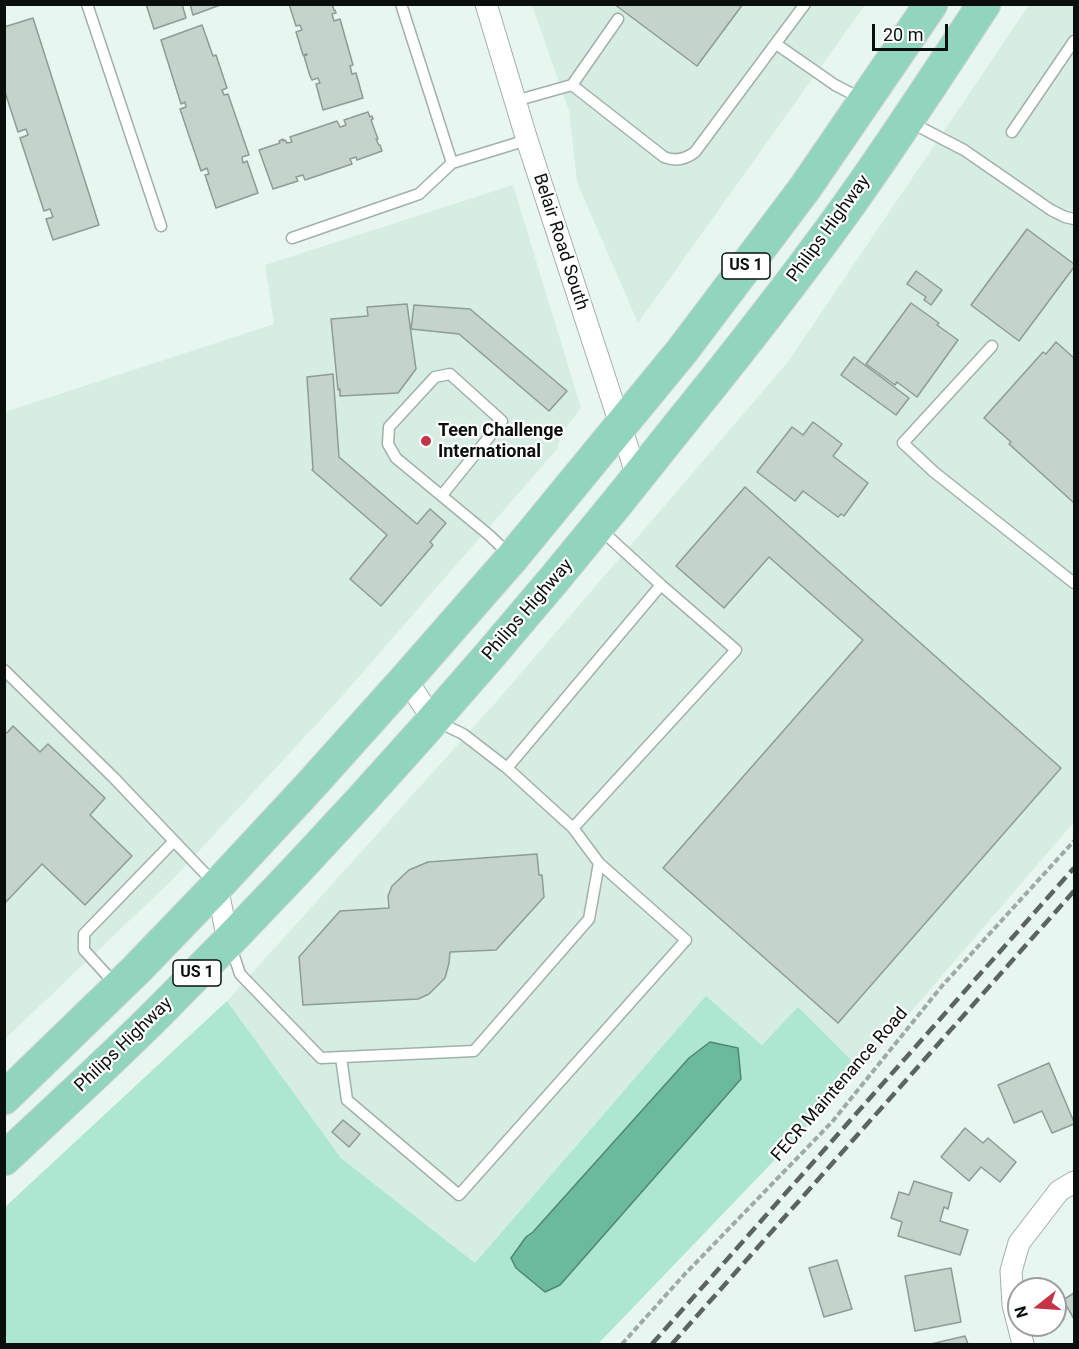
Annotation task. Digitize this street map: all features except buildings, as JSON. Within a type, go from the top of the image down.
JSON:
[{"type":"main road","name":"US 1","points":[[4,1098],[217,886],[310,786],[512,558],[682,351],[737,279],[805,188],[931,4]]},
{"type":"main road","name":"Philips Highway","points":[[4,1159],[151,1020],[228,941],[333,831],[540,598],[715,381],[842,214],[908,120],[984,4]]},
{"type":"main road","points":[[865,101],[908,120]]},
{"type":"street","name":"Belair Road South","points":[[486,4],[527,140],[638,478]]},
{"type":"street","points":[[406,679],[433,720]]},
{"type":"street","points":[[217,886],[228,941]]},
{"type":"street","points":[[1023,1344],[1013,1305],[1011,1271],[1019,1243],[1067,1186]]},
{"type":"lane","points":[[87,4],[161,226]]},
{"type":"lane","points":[[401,4],[452,163]]},
{"type":"lane","points":[[572,85],[664,157],[670,160],[685,158],[695,152],[806,4]]},
{"type":"lane","points":[[515,100],[572,85],[618,19]]},
{"type":"lane","points":[[1012,132],[1074,41]]},
{"type":"lane","points":[[776,44],[835,85],[865,101]]},
{"type":"lane","points":[[908,120],[964,150],[1051,210],[1074,219]]},
{"type":"lane","points":[[292,238],[418,194],[452,163],[527,140]]},
{"type":"lane","points":[[992,346],[903,443],[934,472],[1074,583]]},
{"type":"lane","points":[[441,495],[502,421],[450,374],[435,377],[389,427],[388,444],[396,458],[489,535],[512,558]]},
{"type":"lane","points":[[573,828],[736,650],[598,527]]},
{"type":"lane","points":[[507,768],[661,585]]},
{"type":"lane","points":[[4,670],[114,778],[217,886]]},
{"type":"lane","points":[[341,1057],[346,1100],[459,1195],[686,940],[599,863],[573,828],[507,768],[463,734],[433,720]]},
{"type":"lane","points":[[118,987],[84,950],[84,934],[174,841]]},
{"type":"lane","points":[[228,941],[240,974],[321,1058],[474,1051],[589,919],[599,863]]},
{"type":"path","name":"FECR Maintenance Road","points":[[622,1344],[684,1275],[832,1122],[942,986],[1074,841]]},
{"type":"shaded area","points":[[532,5],[865,5],[638,323],[577,182],[569,111]]},
{"type":"shaded area","points":[[1029,5],[1074,5],[1074,822],[861,1070],[798,1008],[763,1045],[706,997],[475,1263],[341,1158],[227,1001],[497,701],[788,362]]},
{"type":"shaded area","points":[[513,185],[581,408],[562,433],[557,449],[336,703],[172,880],[5,1039],[5,412],[274,324],[265,265]]},
{"type":"shaded area","points":[[706,996],[762,1045],[798,1007],[861,1070],[598,1344],[5,1344],[5,1207],[227,1001],[341,1158],[475,1263]]},
{"type":"shaded area","points":[[710,1042],[738,1048],[741,1079],[560,1285],[545,1292],[516,1268],[511,1258],[526,1237],[533,1232],[689,1058]]},
{"type":"railway","points":[[652,1344],[1074,868]]},
{"type":"railway","points":[[672,1344],[1074,891]]},
{"type":"place","name":"Teen Challenge International","points":[[426,441]]}]
